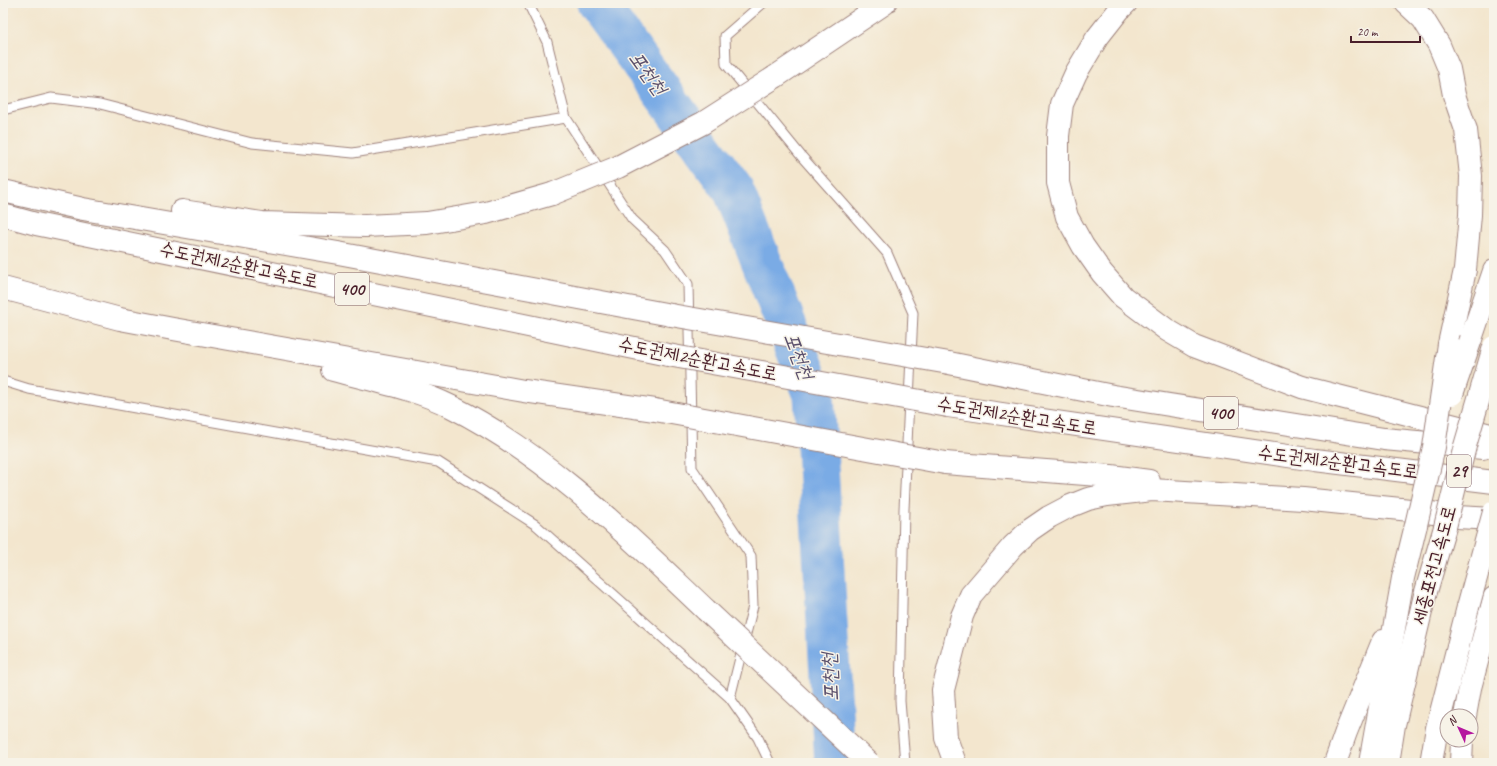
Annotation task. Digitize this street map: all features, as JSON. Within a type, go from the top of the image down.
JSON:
[{"type":"highway","points":[[3,184],[48,196],[262,223],[365,226],[427,223],[486,213],[552,194],[618,167],[703,123],[775,77],[885,3]]},
{"type":"highway","points":[[1126,3],[1097,38],[1076,73],[1062,104],[1058,136],[1058,183],[1067,217],[1083,246],[1102,273],[1123,297],[1167,330],[1194,346],[1302,387],[1494,436]]},
{"type":"highway","points":[[1370,763],[1403,578],[1434,447],[1449,344],[1465,270],[1470,215],[1471,176],[1466,130],[1454,95],[1449,69],[1439,45],[1423,19],[1406,3]]},
{"type":"highway","name":"수도권제2순환고속도로","points":[[3,191],[48,196],[345,254],[671,315],[949,363],[1112,396],[1376,438],[1494,449]]},
{"type":"highway","name":"수도권제2순환고속도로","points":[[3,215],[36,224],[668,355],[948,406],[1315,460],[1494,482]]},
{"type":"highway","points":[[1434,447],[1494,271]]},
{"type":"highway","points":[[10,290],[120,319],[174,329],[524,391],[655,410],[945,463],[1111,476],[1303,500]]},
{"type":"highway","points":[[174,329],[410,390],[452,407],[493,430],[559,478],[613,523],[869,763]]},
{"type":"highway","name":"세종포천고속도로","points":[[1388,763],[1394,725],[1425,595],[1465,446],[1494,347]]},
{"type":"highway","points":[[955,763],[946,738],[943,690],[962,616],[971,595],[985,581],[998,562],[1030,530],[1049,517],[1088,499],[1107,495],[1152,490],[1303,500],[1420,511],[1457,517],[1494,519]]},
{"type":"highway","points":[[1431,763],[1437,728],[1494,512]]},
{"type":"highway","points":[[1335,763],[1346,732],[1400,600]]},
{"type":"highway","points":[[1466,708],[1470,688],[1493,600]]},
{"type":"highway","points":[[1461,763],[1462,748]]},
{"type":"lane","points":[[528,3],[547,42],[566,118],[632,219],[665,250],[688,284],[692,468],[751,556],[753,606],[730,698]]},
{"type":"lane","points":[[763,3],[725,36],[726,64],[802,157],[887,253],[913,313],[904,509],[900,693],[905,763]]},
{"type":"lane","points":[[3,110],[51,98],[58,98],[100,104],[252,143],[353,153],[566,118]]},
{"type":"lane","points":[[3,381],[29,389],[438,462],[536,524],[730,698],[758,738],[770,763]]},
{"type":"waterway","name":"포천천","points":[[597,3],[733,189],[814,395],[835,763]]}]
